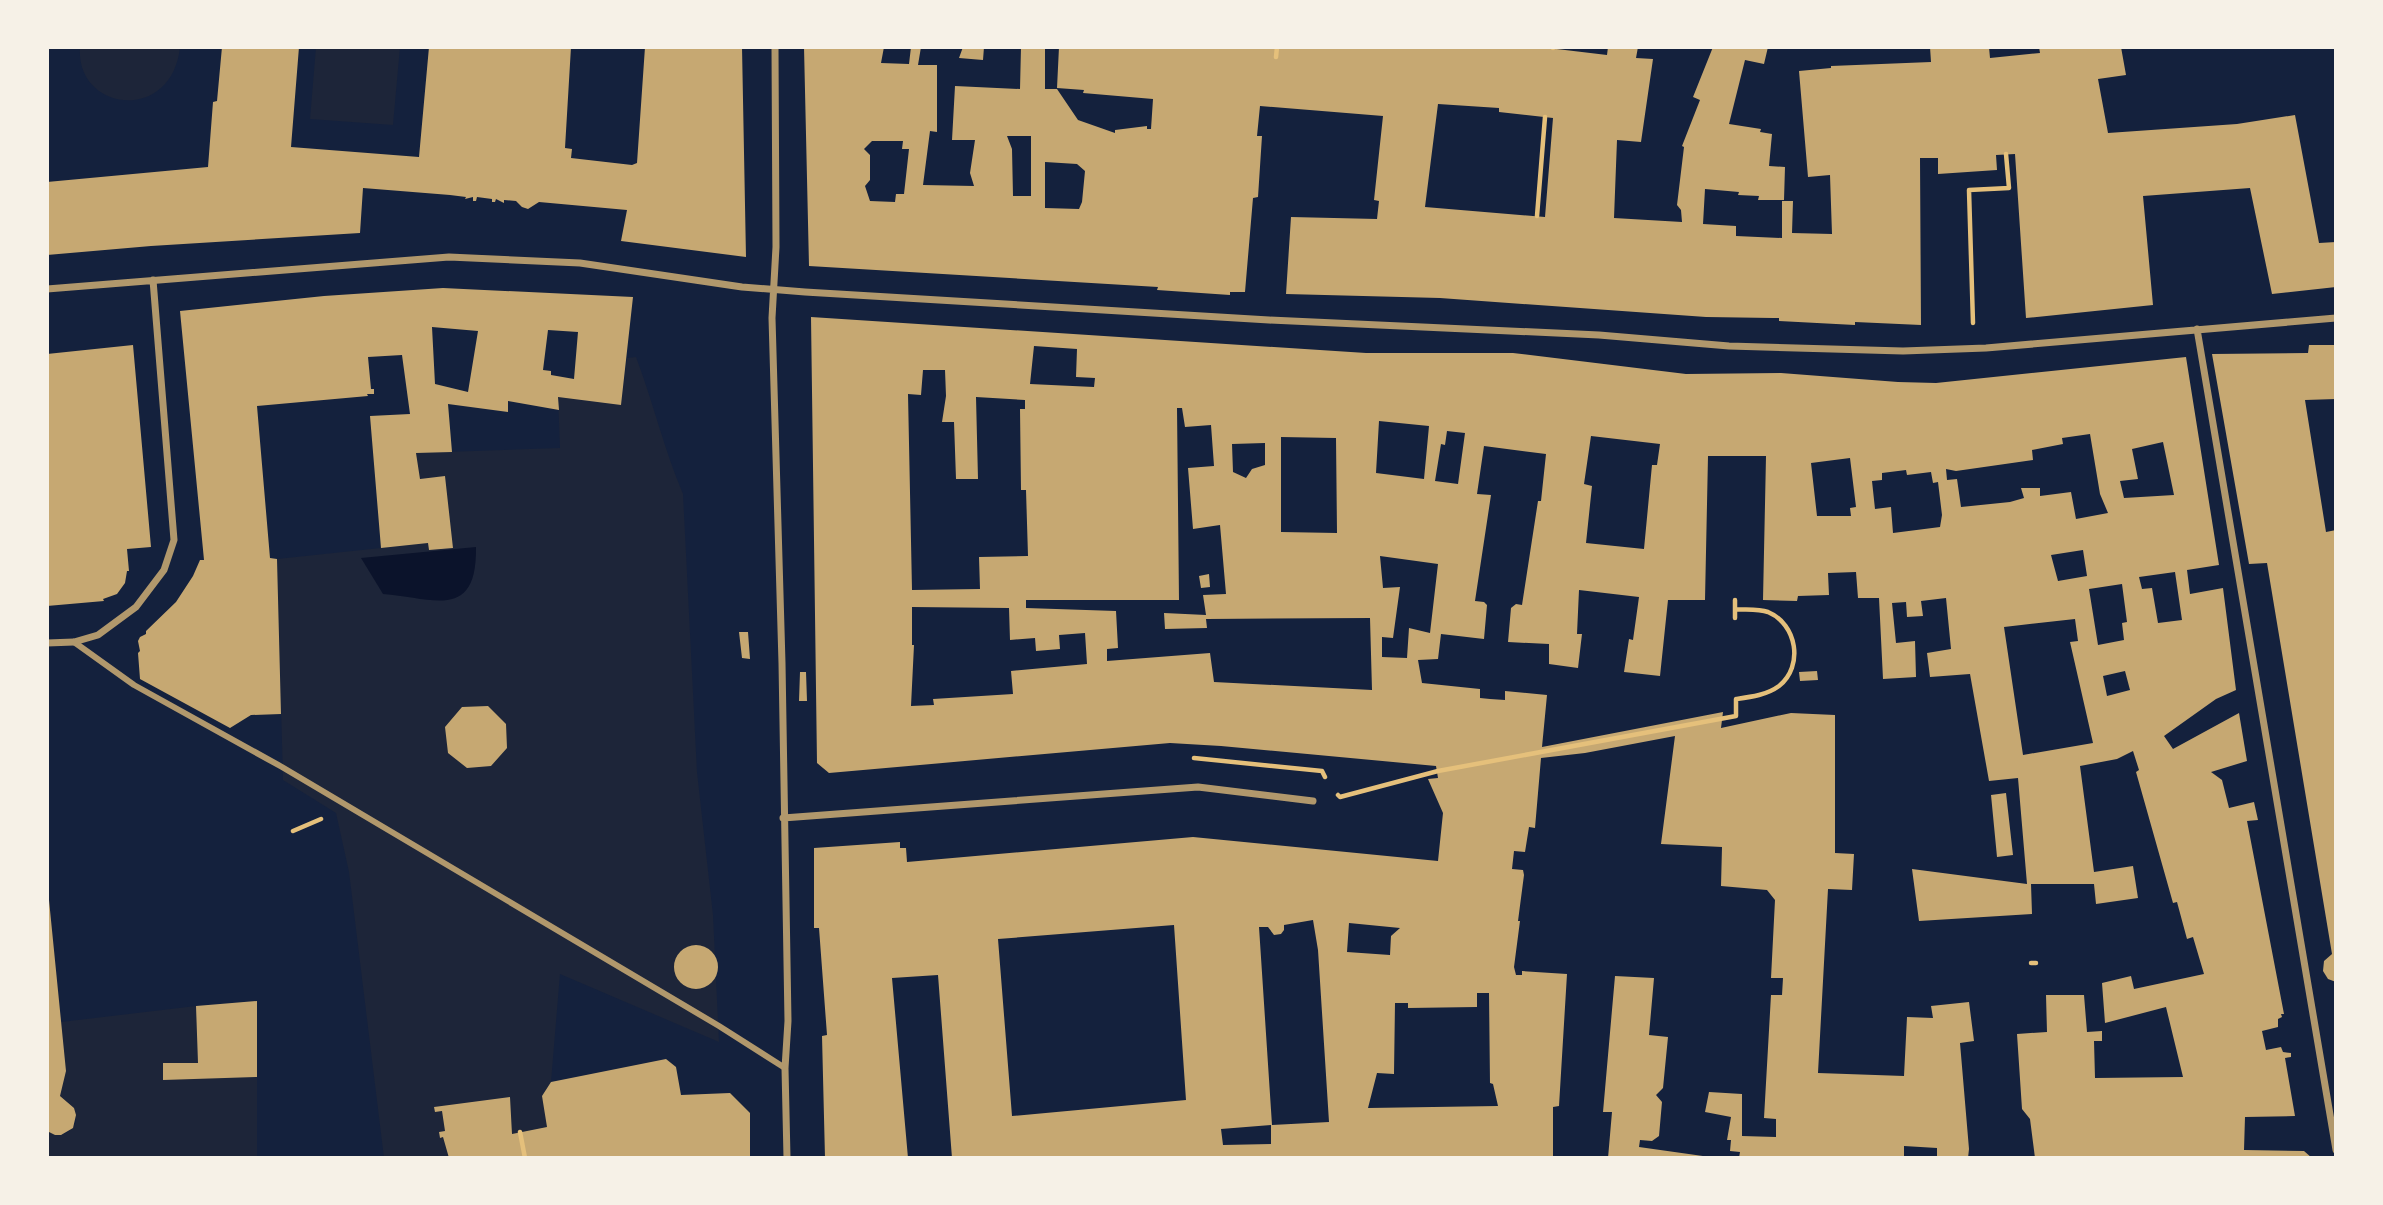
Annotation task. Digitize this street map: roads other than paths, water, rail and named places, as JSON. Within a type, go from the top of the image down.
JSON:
[{"type":"street","points":[[775,47],[776,247],[772,318],[782,663],[788,1021],[785,1068],[787,1158]]},
{"type":"street","points":[[47,289],[449,257],[580,263],[774,289],[1269,320],[1599,335],[1729,346],[1903,351],[1986,348],[2336,318]]},
{"type":"street","points":[[47,643],[74,642],[97,635],[136,607],[164,570],[174,540],[153,280]]},
{"type":"street","points":[[2197,329],[2336,1150]]},
{"type":"street","points":[[74,642],[134,685],[305,780],[708,1019],[785,1068]]},
{"type":"street","points":[[783,818],[1198,787],[1312,801]]}]
